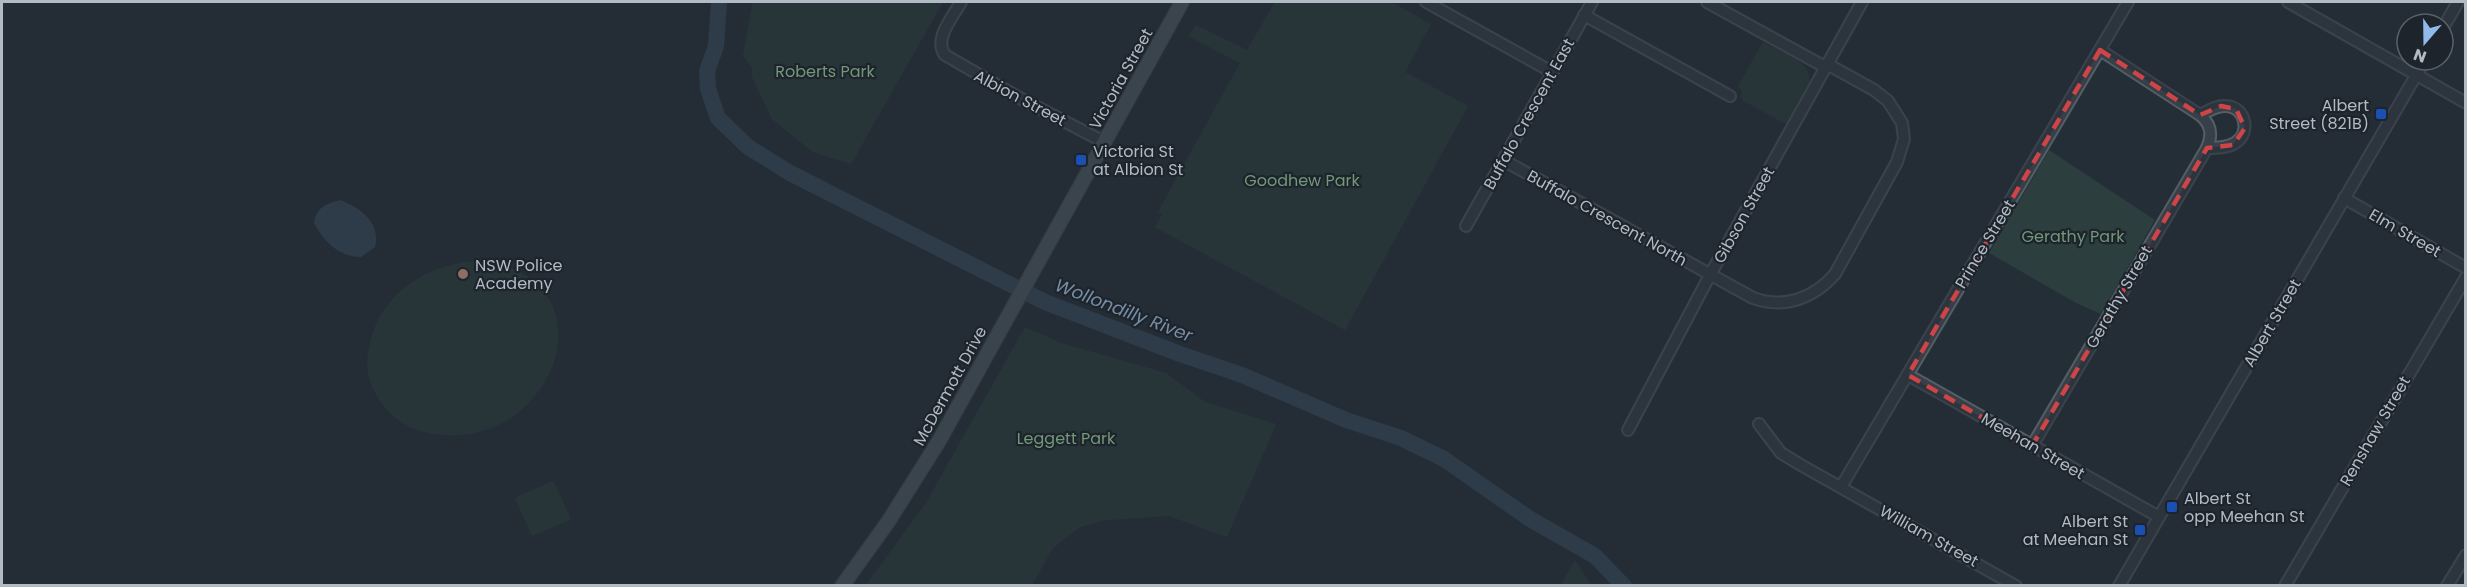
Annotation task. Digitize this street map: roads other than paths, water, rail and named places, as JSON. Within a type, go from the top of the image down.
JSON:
[{"type":"main road","name":"Victoria Street","points":[[1071,204],[1182,2]]},
{"type":"main road","name":"McDermott Drive","points":[[834,585],[844,581],[888,522],[939,441],[1071,204]]},
{"type":"street","name":"Albion Street","points":[[961,2],[944,32],[940,48],[951,60],[1104,142]]},
{"type":"street","points":[[1426,2],[1552,72]]},
{"type":"street","name":"Buffalo Crescent East","points":[[1466,226],[1592,2]]},
{"type":"street","name":"Buffalo Crescent North","points":[[1503,160],[1753,298],[1770,302],[1798,300],[1814,292],[1835,274],[1894,169],[1904,139],[1902,123],[1893,107],[1882,95],[1707,2]]},
{"type":"street","name":"Gibson Street","points":[[1628,430],[1710,275],[1862,2]]},
{"type":"street","name":"Prince Street","points":[[1841,487],[2128,2]]},
{"type":"street","points":[[2288,2],[2466,103]]},
{"type":"street","points":[[1584,15],[1730,96]]},
{"type":"street","points":[[2100,50],[2200,114],[2211,130],[2207,148],[2227,147],[2237,142],[2244,133],[2244,118],[2236,109],[2226,106],[2200,114]]},
{"type":"street","name":"Albert Street","points":[[2119,585],[2416,74]]},
{"type":"street","name":"Gerathy Street","points":[[2032,446],[2207,148]]},
{"type":"street","name":"Elm Street","points":[[2344,198],[2466,268]]},
{"type":"street","name":"Renshaw Street","points":[[2285,585],[2466,277]]},
{"type":"street","name":"Meehan Street","points":[[1908,375],[2159,517]]},
{"type":"street","name":"William Street","points":[[1759,424],[1781,453],[2016,585]]},
{"type":"street","points":[[2447,585],[2466,555]]},
{"type":"water","points":[[340,200],[362,212],[375,231],[375,247],[361,257],[346,254],[333,247],[314,223],[320,210]]},
{"type":"waterway","name":"Wollondilly River","points":[[719,2],[716,46],[707,71],[708,89],[718,118],[748,147],[790,173],[1045,302],[1180,354],[1242,375],[1346,420],[1401,438],[1444,459],[1530,519],[1595,556],[1624,586]]},
{"type":"place","name":"Albert Street (821B)","points":[[2381,114]]},
{"type":"place","name":"Victoria St at Albion St","points":[[1081,160]]},
{"type":"place","name":"NSW Police Academy","points":[[463,274]]},
{"type":"place","name":"Albert St opp Meehan St","points":[[2172,507]]},
{"type":"place","name":"Albert St at Meehan St","points":[[2140,530]]},
{"type":"park label","name":"Roberts Park","points":[[825,71]]},
{"type":"park label","name":"Goodhew Park","points":[[1302,180]]},
{"type":"park label","name":"Gerathy Park","points":[[2073,236]]},
{"type":"park label","name":"Leggett Park","points":[[1066,438]]}]
